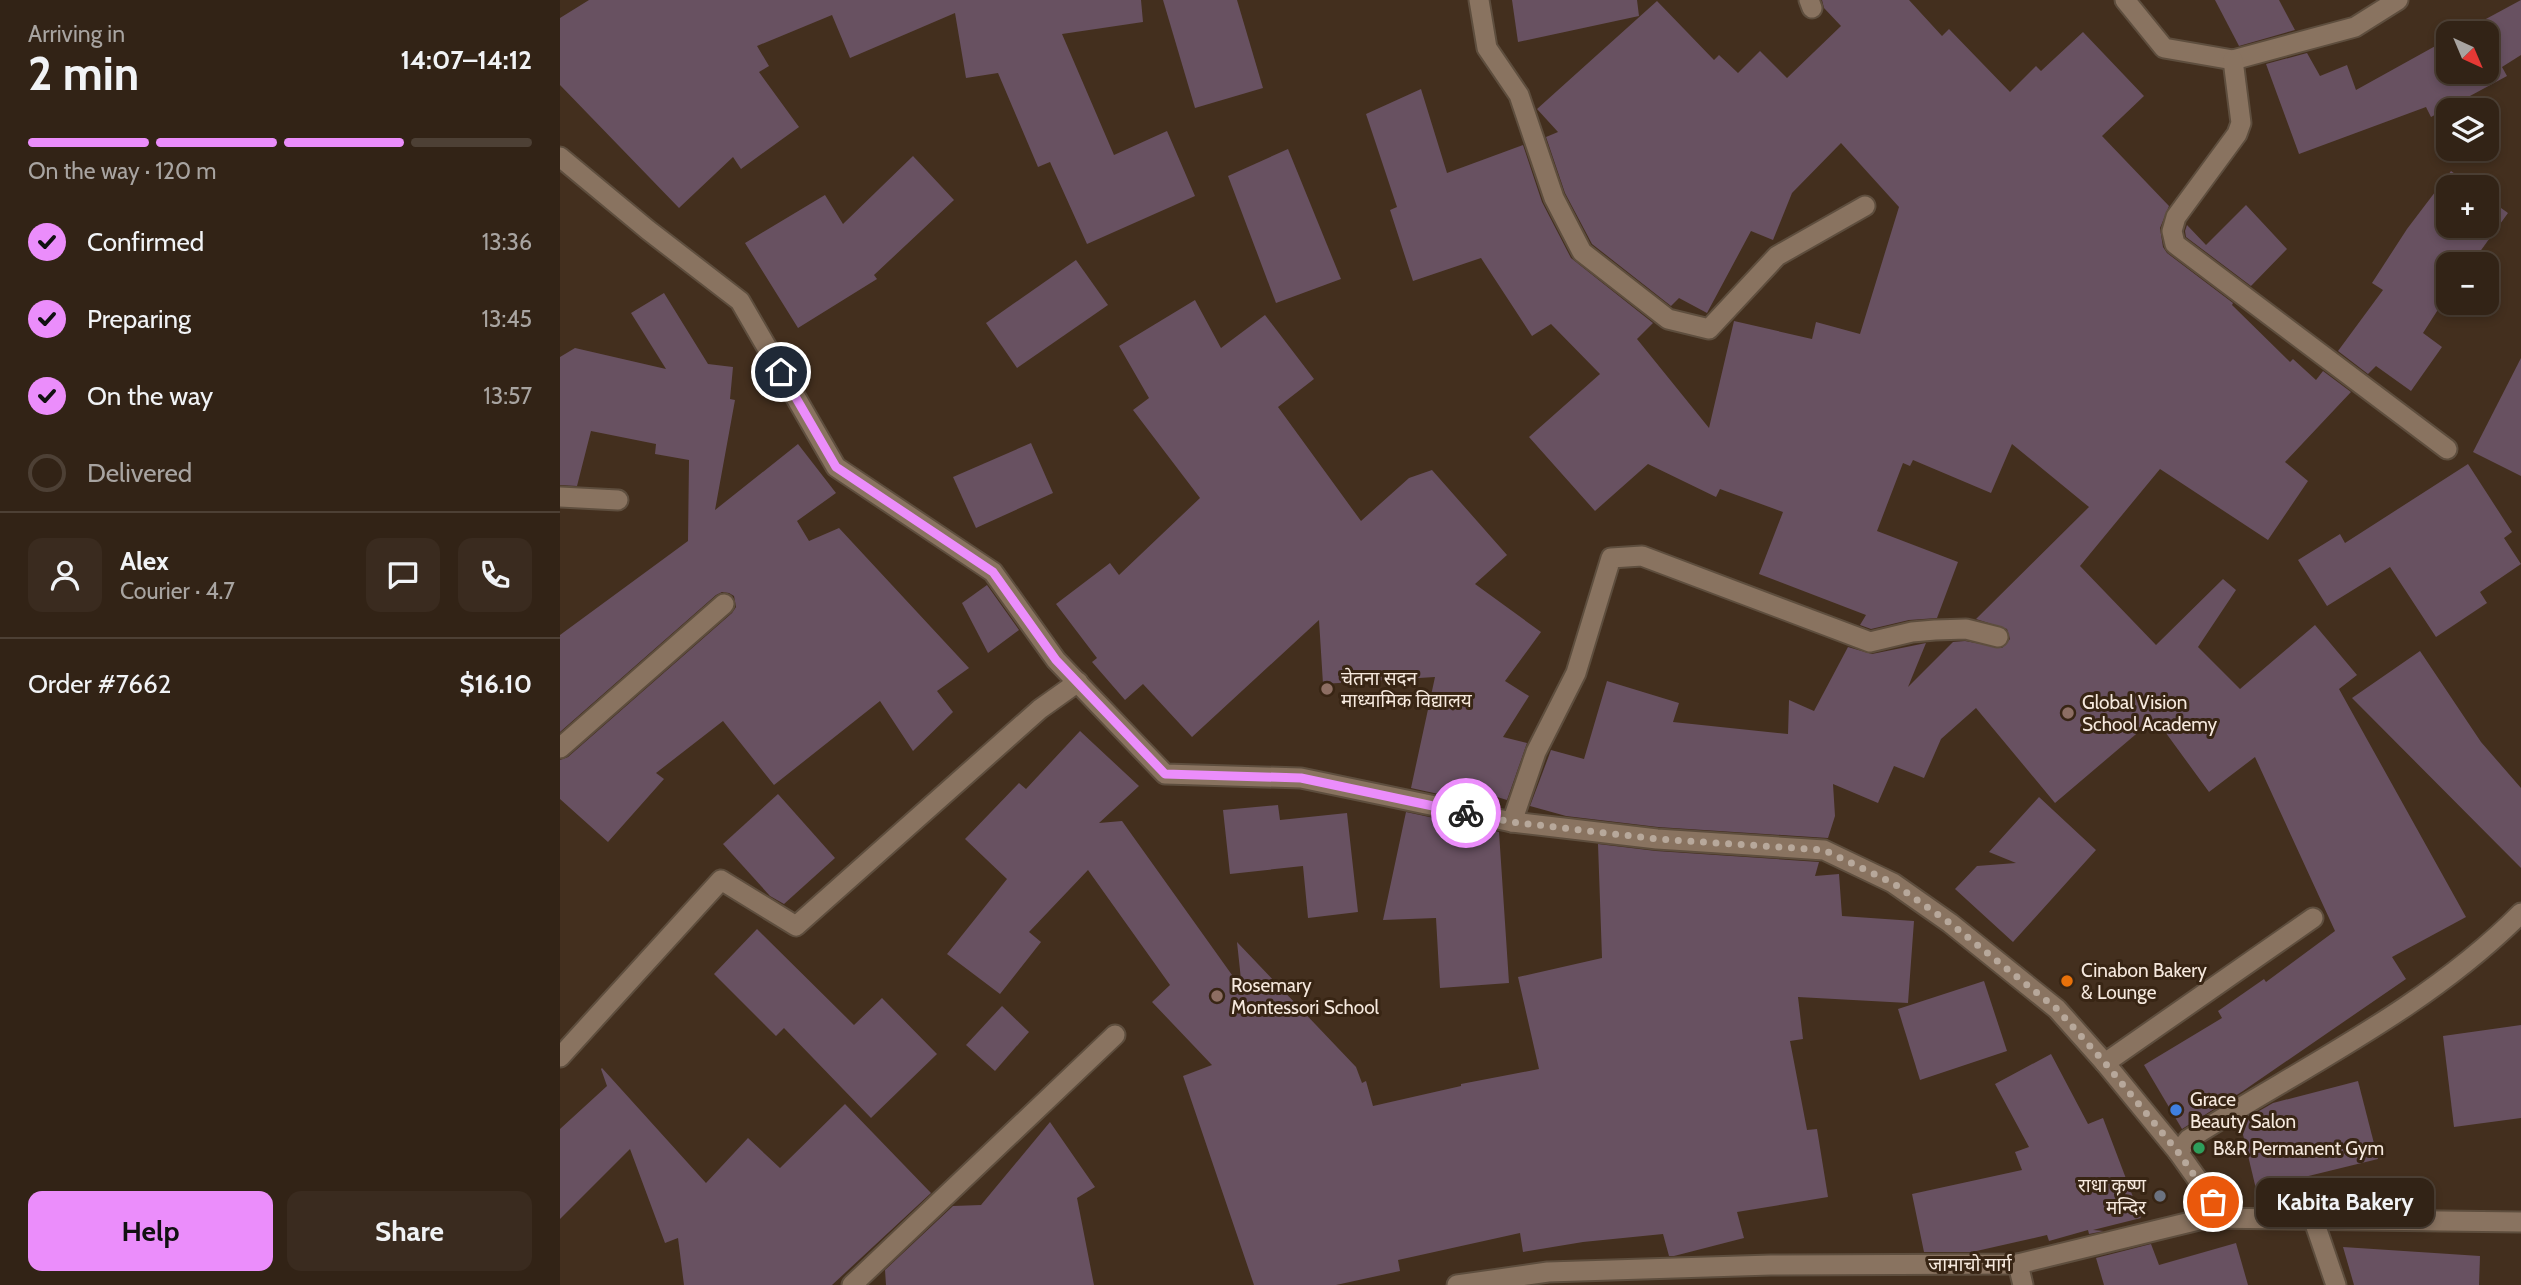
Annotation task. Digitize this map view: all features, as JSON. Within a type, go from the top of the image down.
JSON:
[{"type":"street","points":[[1479,0],[1487,48],[1519,94],[1554,198],[1582,252],[1668,319],[1709,329],[1777,256],[1866,206]]},
{"type":"street","points":[[2125,0],[2164,48],[2233,60],[2355,27],[2398,0]]},
{"type":"street","points":[[2233,60],[2241,124],[2237,134],[2176,217],[2172,231],[2175,244],[2447,449]]},
{"type":"street","points":[[560,157],[740,301],[836,467],[993,572],[1056,660],[1165,774],[1301,778],[1512,822],[1657,839],[1824,850],[1893,883],[1950,923],[2057,1009],[2178,1152],[2225,1218]]},
{"type":"street","points":[[560,497],[618,500]]},
{"type":"street","points":[[1512,822],[1535,752],[1576,673],[1611,558],[1642,556],[1870,642],[1912,632],[1935,630],[1966,629],[1998,637]]},
{"type":"street","points":[[560,748],[724,604]]},
{"type":"street","points":[[560,1057],[721,880],[796,926],[1041,709],[1078,682]]},
{"type":"street","points":[[2178,1152],[2189,1139],[2345,1045],[2434,986],[2521,912]]},
{"type":"street","points":[[2105,1063],[2313,918]]},
{"type":"street","points":[[852,1285],[1115,1035]]},
{"type":"street","name":"जामाचो मार्ग","points":[[1457,1285],[1548,1272],[1771,1265],[2018,1264],[2207,1218],[2521,1222]]},
{"type":"street","points":[[2313,1218],[2336,1285]]},
{"type":"street","points":[[2018,1264],[2023,1285]]},
{"type":"building","points":[[589,0],[1141,0],[1143,22],[1062,34],[1114,155],[1167,131],[1195,196],[1087,244],[1050,162],[1038,167],[998,73],[966,78],[955,13],[850,58],[832,15],[757,46],[769,66],[759,72],[799,127],[741,169],[733,157],[679,208],[560,85],[560,18]]},
{"type":"building","points":[[1163,0],[1237,0],[1263,88],[1195,108]]},
{"type":"building","points":[[1512,0],[1637,0],[1639,16],[1518,42]]},
{"type":"building","points":[[1822,0],[1909,0],[1942,36],[1949,29],[2010,92],[2036,66],[2041,71],[2083,32],[2144,96],[2102,136],[2169,206],[2160,228],[2163,247],[2167,253],[2233,303],[2232,305],[2290,362],[2293,359],[2316,380],[2323,371],[2351,392],[2285,462],[2308,481],[2268,540],[2160,469],[2080,566],[2156,645],[2223,579],[2236,590],[2198,647],[2240,689],[2315,625],[2357,675],[2339,689],[2466,917],[2392,957],[2406,979],[2243,1091],[2182,1129],[2144,1065],[2222,1018],[2218,1011],[2264,979],[2266,982],[2335,931],[2255,757],[2209,792],[2155,718],[2055,803],[1976,708],[1941,739],[1924,778],[1894,766],[1878,803],[1833,784],[1835,816],[1828,838],[1658,827],[1566,816],[1530,806],[1551,750],[1584,759],[1607,681],[1679,703],[1673,722],[1788,734],[1789,700],[1814,711],[1848,647],[1872,654],[1926,643],[1908,687],[1953,642],[1965,641],[2002,648],[2010,639],[2007,629],[1976,619],[2089,507],[2012,444],[1991,493],[1913,460],[1910,466],[1903,463],[1877,531],[1958,562],[1937,618],[1909,620],[1871,629],[1860,625],[1866,615],[1759,574],[1783,512],[1720,489],[1716,497],[1648,464],[1595,511],[1529,437],[1600,374],[1551,324],[1532,336],[1481,258],[1413,281],[1390,210],[1397,207],[1366,114],[1421,89],[1447,173],[1523,145],[1542,202],[1571,258],[1653,323],[1637,339],[1709,428],[1734,321],[1812,339],[1816,322],[1860,334],[1899,207],[1841,143],[1792,193],[1773,240],[1751,231],[1707,313],[1679,298],[1671,306],[1592,244],[1565,193],[1546,137],[1558,132],[1537,109],[1657,1],[1714,60],[1719,55],[1738,73],[1760,51],[1787,78],[1841,26],[1824,8]]},
{"type":"building","points":[[2215,0],[2279,0],[2295,30],[2239,46]]},
{"type":"building","points":[[2521,0],[2521,55],[2502,67],[2507,76],[2499,80],[2499,21],[2482,21]]},
{"type":"building","points":[[2436,46],[2436,84],[2492,84],[2466,98],[2436,98],[2436,114],[2431,117],[2426,107],[2299,154],[2266,64],[2307,53],[2320,76],[2347,65],[2356,90]]},
{"type":"building","points":[[1288,149],[1341,279],[1276,303],[1228,176]]},
{"type":"building","points":[[913,156],[954,200],[874,275],[877,279],[798,328],[745,243],[825,195],[843,224]]},
{"type":"building","points":[[2436,191],[2436,238],[2490,238],[2480,252],[2436,252],[2436,313],[2423,333],[2442,347],[2411,391],[2376,366],[2368,374],[2338,351],[2383,290],[2372,283]]},
{"type":"building","points":[[2246,205],[2287,249],[2251,286],[2186,237],[2185,231],[2187,225],[2206,245]]},
{"type":"building","points":[[2499,207],[2508,213],[2499,225]]},
{"type":"building","points":[[1076,260],[1108,305],[1017,368],[986,323]]},
{"type":"building","points":[[664,293],[708,364],[733,367],[730,399],[735,400],[715,510],[798,444],[836,493],[797,521],[809,541],[839,528],[969,668],[937,691],[953,712],[913,751],[880,701],[774,785],[723,721],[656,773],[664,779],[608,842],[560,799],[560,760],[568,757],[736,607],[734,596],[729,593],[716,595],[560,732],[560,635],[688,541],[689,460],[655,454],[656,444],[591,431],[577,486],[560,485],[560,357],[575,348],[666,369],[631,313]]},
{"type":"building","points":[[1195,300],[1221,348],[1265,315],[1314,379],[1278,407],[1361,521],[1409,478],[1432,470],[1507,555],[1475,584],[1541,632],[1505,681],[1529,696],[1503,737],[1527,743],[1507,800],[1497,797],[1498,807],[1411,788],[1435,677],[1323,684],[1319,620],[1192,737],[1143,684],[1125,700],[1092,662],[1097,658],[1056,604],[1110,563],[1119,575],[1200,498],[1133,410],[1149,398],[1119,346]]},
{"type":"building","points":[[2521,358],[2521,476],[2473,452]]},
{"type":"building","points":[[1031,443],[1053,493],[976,528],[953,477]]},
{"type":"building","points":[[2468,464],[2512,532],[2504,538],[2521,564],[2480,592],[2487,603],[2436,637],[2390,567],[2327,606],[2298,560],[2340,534],[2345,543]]},
{"type":"building","points":[[987,585],[1019,630],[988,653],[962,603]]},
{"type":"building","points":[[2420,651],[2481,742],[2521,788],[2521,868],[2352,698]]},
{"type":"building","points":[[1080,731],[1139,786],[1099,823],[1122,821],[1242,989],[1237,942],[1356,1067],[1362,1083],[1366,1081],[1373,1106],[1461,1084],[1539,1069],[1518,977],[1602,958],[1598,844],[1656,851],[1819,862],[1815,876],[1839,874],[1842,916],[1914,921],[1908,1003],[1798,997],[1803,1039],[1790,1041],[1807,1130],[1817,1129],[1828,1197],[1737,1212],[1744,1238],[1674,1256],[1669,1256],[1663,1234],[1583,1242],[1523,1252],[1520,1233],[1398,1260],[1400,1271],[1336,1285],[1254,1285],[1183,1076],[1212,1065],[1152,1002],[1170,985],[1088,870],[1029,932],[1041,942],[1000,994],[947,954],[1007,879],[965,839],[1019,783],[1026,789]]},
{"type":"building","points":[[778,794],[835,858],[784,904],[770,896],[723,844]]},
{"type":"building","points":[[2039,797],[2096,850],[2013,942],[1955,889],[1977,866],[2016,863],[1989,852]]},
{"type":"building","points":[[1278,805],[1280,820],[1347,813],[1358,912],[1308,918],[1303,866],[1230,874],[1223,810]]},
{"type":"building","points":[[1406,812],[1499,832],[1509,983],[1440,988],[1436,918],[1383,920]]},
{"type":"building","points":[[757,929],[854,1025],[882,998],[937,1054],[871,1118],[784,1028],[776,1036],[714,974]]},
{"type":"building","points":[[1984,981],[2007,1051],[1920,1080],[1898,1009]]},
{"type":"building","points":[[1002,1006],[1029,1032],[995,1071],[966,1045]]},
{"type":"building","points":[[2521,1025],[2521,1118],[2454,1127],[2443,1036]]},
{"type":"building","points":[[2051,1054],[2088,1124],[2103,1118],[2141,1218],[2093,1230],[2104,1231],[2089,1234],[2088,1230],[2049,1241],[2047,1235],[1972,1252],[1924,1252],[1912,1194],[2022,1170],[2015,1152],[2029,1147],[1995,1084]]},
{"type":"building","points":[[602,1068],[706,1183],[748,1138],[780,1168],[845,1104],[931,1193],[832,1285],[684,1285],[678,1238],[665,1243],[630,1149],[560,1219],[560,1129],[607,1086]]},
{"type":"building","points":[[2358,1081],[2378,1159],[2256,1189],[2240,1122],[2273,1103]]},
{"type":"building","points":[[1050,1122],[1095,1187],[1077,1198],[1094,1285],[886,1285],[885,1270],[953,1206],[981,1205]]},
{"type":"building","points":[[2236,1243],[2248,1285],[2104,1285],[2096,1258],[2151,1244],[2159,1265]]},
{"type":"building","points":[[2343,1247],[2480,1256],[2479,1285],[2354,1285]]},
{"type":"way so far","points":[[1466,813],[1512,822],[1657,839],[1824,850],[1893,883],[1950,923],[2057,1009],[2178,1152],[2213,1202]]},
{"type":"place","name":"चेतना सदन माध्यामिक विद्यालय","points":[[1327,689]]},
{"type":"place","name":"Global Vision School Academy","points":[[2068,713]]},
{"type":"place","name":"Cinabon Bakery & Lounge","points":[[2067,981]]},
{"type":"place","name":"Rosemary Montessori School","points":[[1217,996]]},
{"type":"place","name":"Grace Beauty Salon","points":[[2176,1110]]},
{"type":"place","name":"B&R Permanent Gym","points":[[2199,1148]]},
{"type":"place","name":"राधा कृष्ण मन्दिर","points":[[2160,1196]]},
{"type":"place","name":"Kabita Bakery","points":[[2213,1202]]},
{"type":"route","points":[[781,372],[836,467],[993,572],[1056,660],[1165,774],[1301,778],[1466,813]]}]
